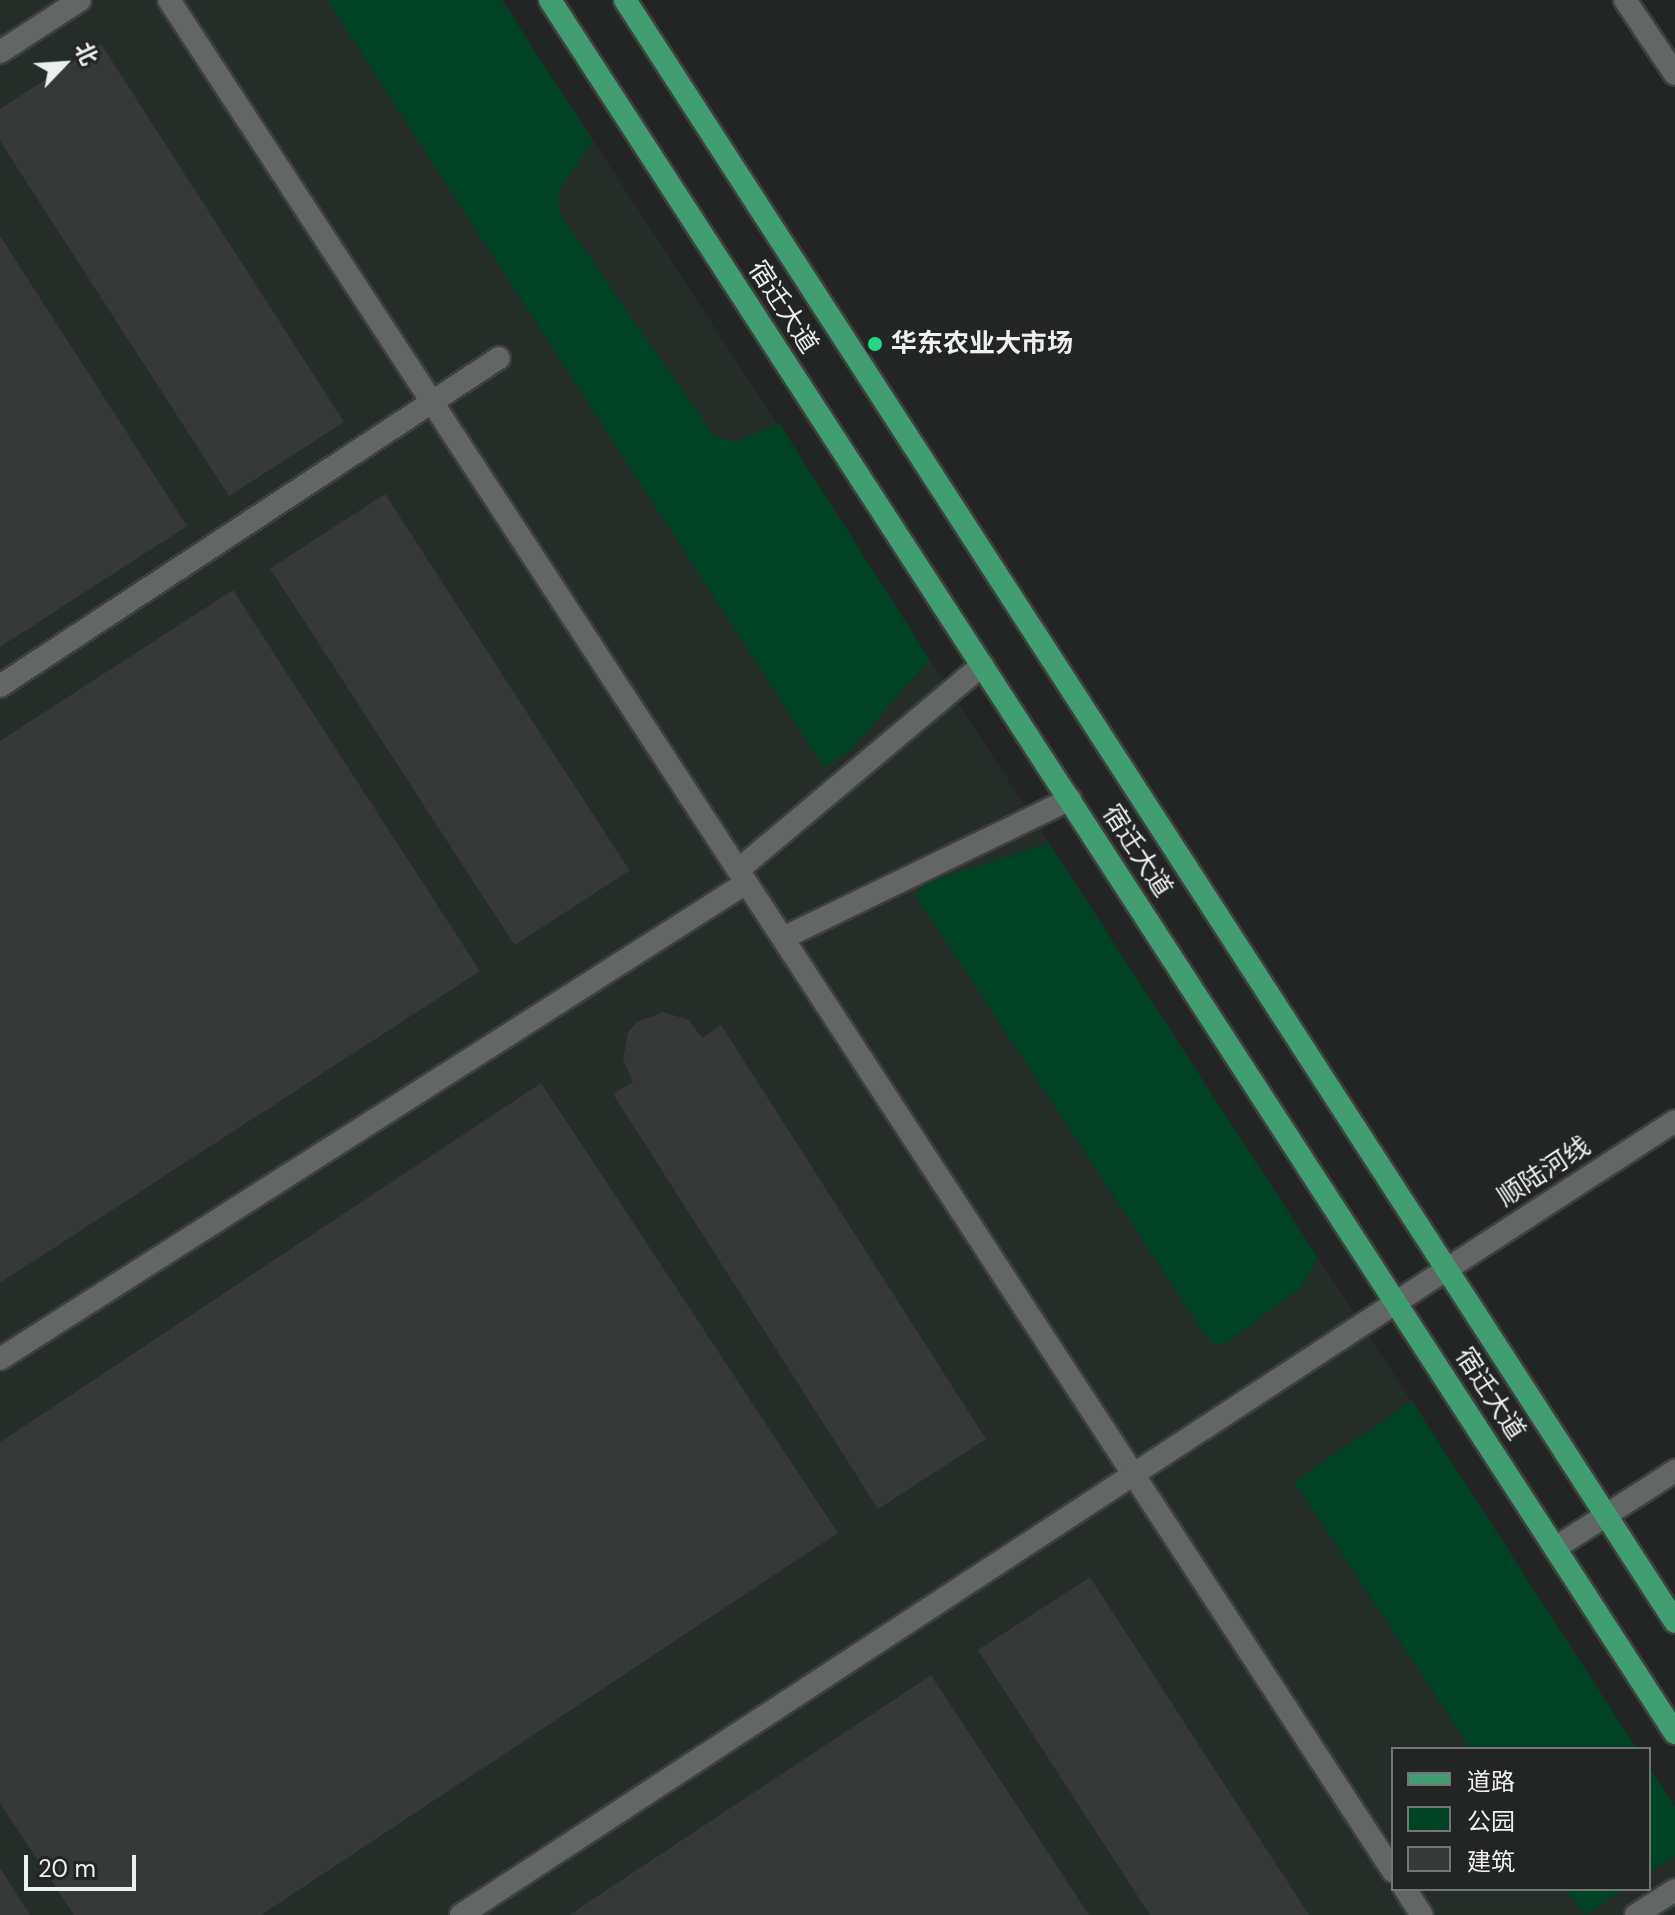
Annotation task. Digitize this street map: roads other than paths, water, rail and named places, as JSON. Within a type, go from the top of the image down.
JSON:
[{"type":"main road","name":"宿迁大道","points":[[550,0],[1675,1733]]},
{"type":"main road","name":"宿迁大道","points":[[625,0],[1444,1271],[1675,1622]]},
{"type":"street","points":[[0,52],[80,0]]},
{"type":"street","points":[[169,0],[1391,1868]]},
{"type":"street","points":[[1625,0],[1675,74]]},
{"type":"street","points":[[0,686],[499,358]]},
{"type":"street","points":[[0,1359],[742,876],[982,665]]},
{"type":"street","points":[[783,938],[1070,799]]},
{"type":"street","name":"顺陆河线","points":[[461,1915],[1675,1121]]},
{"type":"street","points":[[1555,1548],[1675,1471]]},
{"type":"street","points":[[1636,1915],[1675,1890]]},
{"type":"street","points":[[1406,1891],[1422,1915]]},
{"type":"place","name":"华东农业大市场","points":[[875,344]]}]
